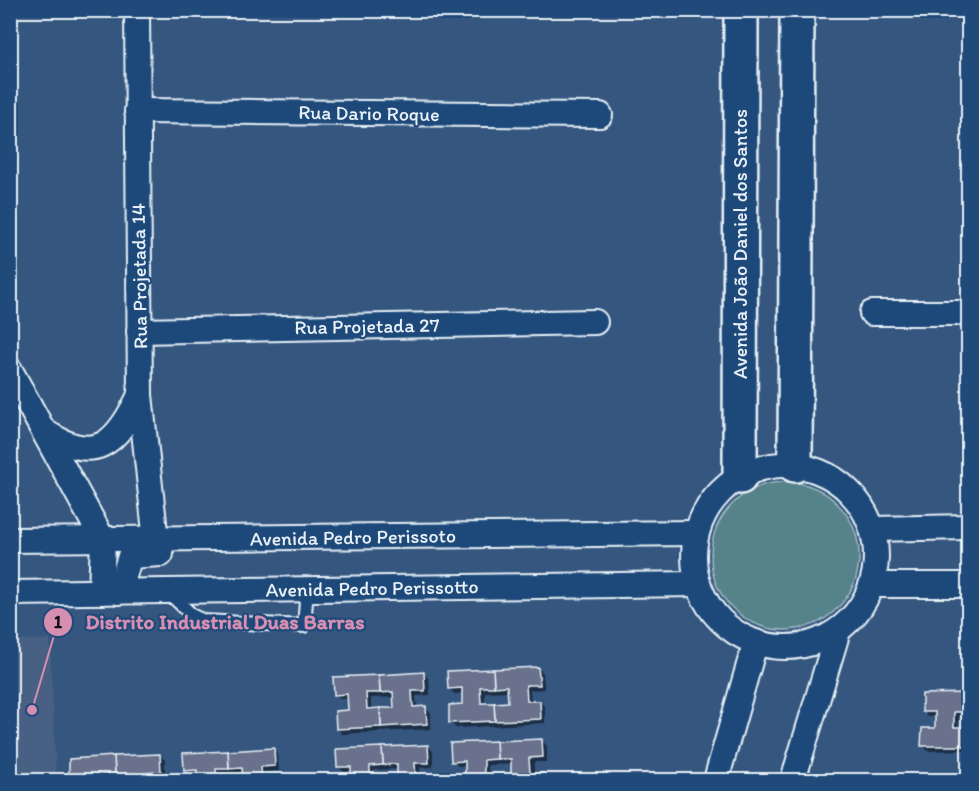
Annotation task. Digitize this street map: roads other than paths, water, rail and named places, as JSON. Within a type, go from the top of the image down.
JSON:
[{"type":"street","name":"Rua Projetada 14","points":[[137,10],[140,395],[156,541]]},
{"type":"street","name":"Avenida João Daniel dos Santos","points":[[740,477],[741,10]]},
{"type":"street","points":[[795,465],[797,10]]},
{"type":"street","name":"Rua Dario Roque","points":[[137,111],[600,115]]},
{"type":"street","points":[[872,313],[969,313]]},
{"type":"street","name":"Rua Projetada 27","points":[[139,331],[595,321]]},
{"type":"street","points":[[10,370],[103,540],[110,592]]},
{"type":"street","points":[[44,431],[65,446],[82,450],[97,447],[124,426],[140,395]]},
{"type":"street","points":[[795,465],[820,471],[843,485],[861,505],[873,529],[876,557],[872,585],[858,611],[838,631],[812,644],[793,647],[755,644],[730,630],[710,610],[697,584],[693,559],[695,533],[705,511],[720,491],[740,477],[766,467],[795,465]]},
{"type":"street","points":[[873,529],[969,527]]},
{"type":"street","name":"Avenida Pedro Perissoto","points":[[10,540],[156,541],[695,533]]},
{"type":"street","points":[[110,592],[130,556],[212,549],[246,538]]},
{"type":"street","name":"Avenida Pedro Perissotto","points":[[10,593],[697,584]]},
{"type":"street","points":[[872,585],[969,585]]},
{"type":"street","points":[[793,780],[838,631]]},
{"type":"street","points":[[716,780],[755,644]]},
{"type":"lane","points":[[167,591],[193,616],[204,621],[304,626],[307,589]]},
{"type":"place","name":"Distrito Industrial Duas Barras","points":[[32,710]]}]
